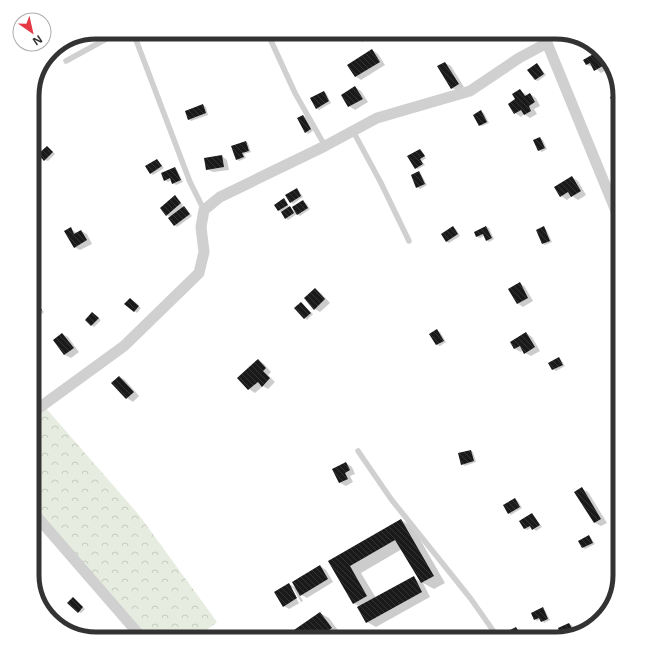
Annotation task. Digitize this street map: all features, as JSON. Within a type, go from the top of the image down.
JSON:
[{"type":"street","points":[[546,39],[613,204]]},
{"type":"street","points":[[41,406],[124,346],[199,273],[204,252],[201,227],[204,210],[220,197],[325,146],[377,118],[470,91],[519,58],[547,43]]},
{"type":"street","points":[[39,519],[137,632]]},
{"type":"lane","points":[[66,61],[106,39]]},
{"type":"lane","points":[[136,39],[190,182],[204,210]]},
{"type":"lane","points":[[270,39],[295,93],[325,146]]},
{"type":"lane","points":[[353,131],[409,241]]},
{"type":"lane","points":[[358,451],[391,499],[495,632]]},
{"type":"green space","points":[[44,406],[139,515],[217,622],[204,632],[139,632],[39,519],[39,411]]},
{"type":"building","points":[[372,49],[380,62],[355,77],[347,65]]},
{"type":"building","points":[[594,54],[603,66],[594,71],[590,63],[586,65],[583,60]]},
{"type":"building","points":[[445,62],[459,84],[451,89],[437,66]]},
{"type":"building","points":[[537,63],[544,74],[535,80],[527,70]]},
{"type":"building","points":[[355,86],[363,99],[348,107],[341,95]]},
{"type":"building","points":[[520,89],[525,96],[530,93],[535,102],[529,106],[531,111],[524,115],[521,110],[514,114],[508,104],[515,99],[512,94]]},
{"type":"building","points":[[324,91],[329,101],[316,109],[310,98]]},
{"type":"building","points":[[613,96],[613,104],[610,97]]},
{"type":"building","points":[[203,104],[206,113],[188,120],[185,111]]},
{"type":"building","points":[[481,110],[487,122],[479,126],[473,115]]},
{"type":"building","points":[[303,115],[311,129],[305,133],[297,118]]},
{"type":"building","points":[[540,137],[545,148],[538,151],[533,140]]},
{"type":"building","points":[[246,141],[249,151],[242,153],[244,157],[236,160],[231,146]]},
{"type":"building","points":[[47,146],[53,152],[44,161],[39,153]]},
{"type":"building","points":[[420,149],[425,156],[420,159],[423,164],[415,169],[407,156]]},
{"type":"building","points":[[222,155],[224,167],[206,170],[204,158]]},
{"type":"building","points":[[157,159],[162,166],[150,174],[145,166]]},
{"type":"building","points":[[175,167],[181,180],[172,184],[170,178],[164,181],[161,173]]},
{"type":"building","points":[[419,171],[425,184],[416,188],[411,175]]},
{"type":"building","points":[[572,176],[581,191],[571,197],[568,192],[560,197],[554,187]]},
{"type":"building","points":[[297,188],[301,196],[290,203],[285,195]]},
{"type":"building","points":[[175,195],[181,203],[166,216],[160,208]]},
{"type":"building","points":[[284,198],[288,205],[278,211],[274,205]]},
{"type":"building","points":[[303,200],[308,208],[297,215],[292,207]]},
{"type":"building","points":[[184,206],[190,214],[174,226],[168,218]]},
{"type":"building","points":[[290,206],[294,213],[285,219],[281,212]]},
{"type":"building","points":[[453,226],[458,234],[446,242],[441,234]]},
{"type":"building","points":[[486,226],[492,238],[486,241],[483,234],[476,237],[474,232]]},
{"type":"building","points":[[544,226],[550,241],[542,244],[536,230]]},
{"type":"building","points":[[71,227],[74,234],[81,230],[87,240],[74,248],[64,231]]},
{"type":"building","points":[[520,282],[528,298],[517,304],[508,289]]},
{"type":"building","points":[[315,288],[325,299],[314,310],[304,298]]},
{"type":"building","points":[[130,298],[139,306],[134,312],[124,304]]},
{"type":"building","points":[[301,302],[311,313],[304,319],[294,308]]},
{"type":"building","points":[[92,312],[99,318],[91,326],[85,320]]},
{"type":"building","points":[[437,329],[444,341],[436,345],[429,334]]},
{"type":"building","points":[[526,332],[535,347],[524,354],[520,346],[514,349],[510,342]]},
{"type":"building","points":[[62,333],[74,348],[64,355],[53,340]]},
{"type":"building","points":[[559,357],[563,365],[552,370],[548,363]]},
{"type":"building","points":[[258,359],[266,368],[263,371],[270,378],[262,387],[258,382],[248,390],[237,378]]},
{"type":"building","points":[[119,376],[134,392],[126,399],[111,383]]},
{"type":"building","points":[[471,450],[474,461],[461,465],[458,453]]},
{"type":"building","points":[[346,462],[350,470],[345,473],[348,479],[339,483],[332,469]]},
{"type":"building","points":[[582,487],[601,519],[594,523],[574,492]]},
{"type":"building","points":[[515,498],[520,507],[508,514],[503,505]]},
{"type":"building","points":[[532,513],[540,525],[532,530],[530,526],[524,529],[519,521]]},
{"type":"building","points":[[401,519],[434,576],[421,583],[395,540],[350,566],[367,596],[353,604],[328,561]]},
{"type":"building","points":[[589,535],[593,543],[582,548],[578,541]]},
{"type":"building","points":[[320,565],[328,579],[300,596],[292,582]]},
{"type":"building","points":[[414,576],[422,592],[366,623],[357,607]]},
{"type":"building","points":[[289,583],[297,598],[283,607],[274,592]]},
{"type":"building","points":[[73,597],[83,607],[78,613],[67,603]]},
{"type":"building","points":[[543,607],[548,619],[541,622],[539,618],[534,620],[531,613]]},
{"type":"building","points":[[320,612],[332,628],[326,632],[291,632]]},
{"type":"building","points":[[569,623],[573,629],[559,632],[558,628]]},
{"type":"building","points":[[516,627],[519,632],[506,632]]}]
